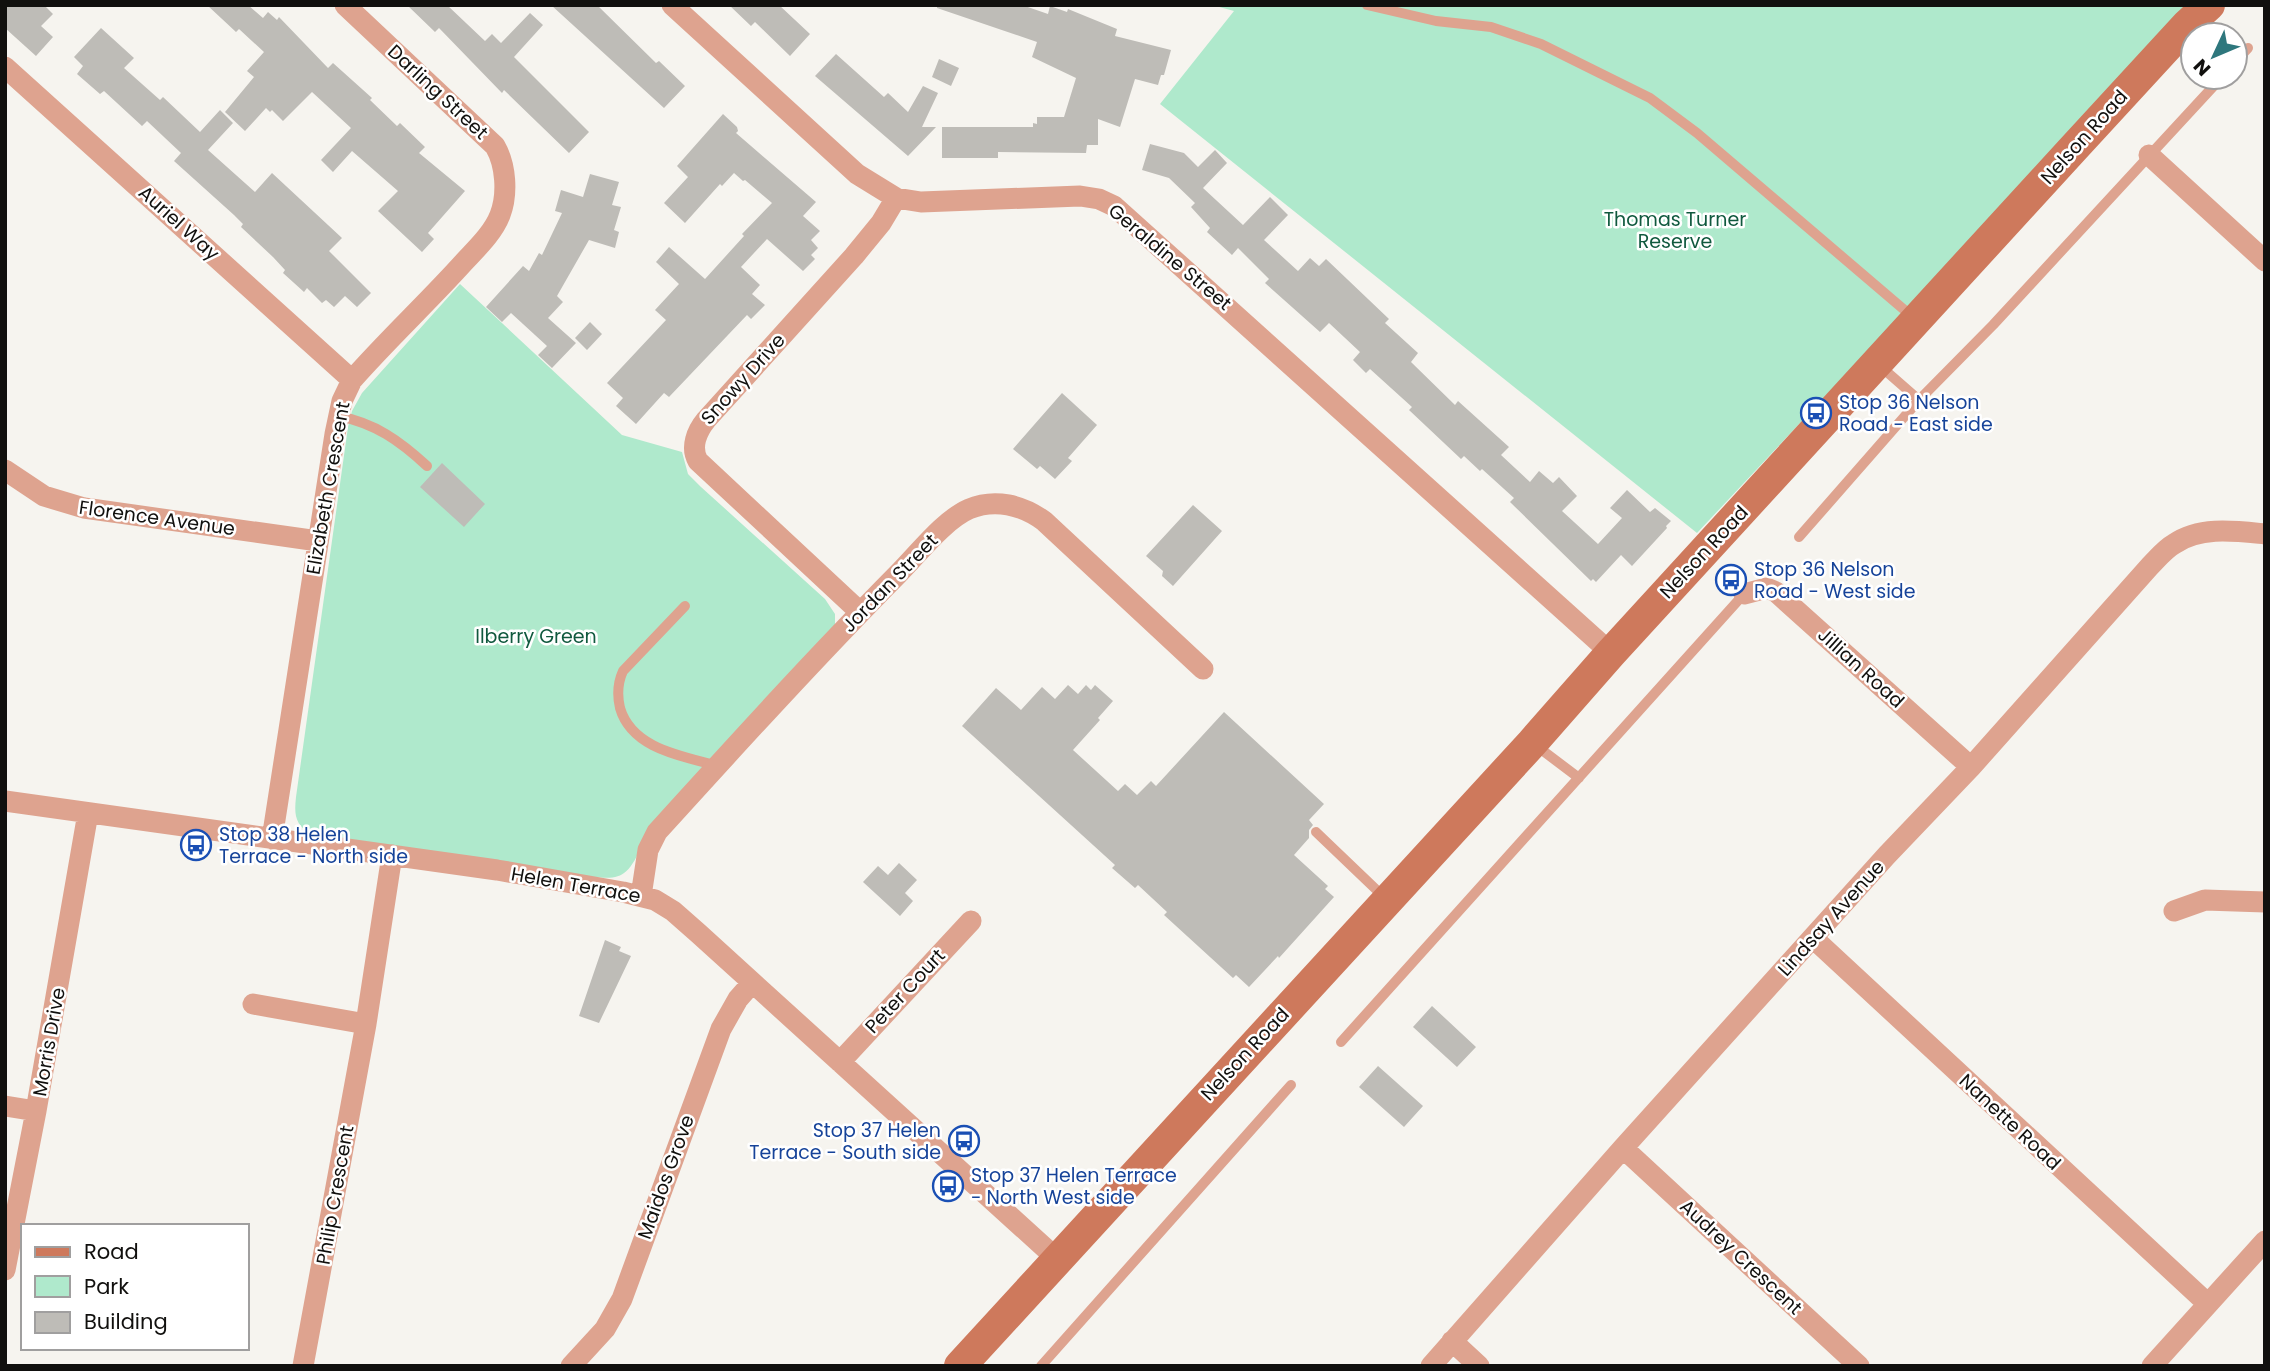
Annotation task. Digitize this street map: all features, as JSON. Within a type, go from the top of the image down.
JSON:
[{"type":"main road","name":"Nelson Road","points":[[960,1366],[2144,72],[2210,5]]},
{"type":"street","name":"Darling Street","points":[[345,5],[495,146],[501,159],[504,194]]},
{"type":"street","name":"Geraldine Street","points":[[672,5],[857,174],[896,198],[921,202],[1080,196],[1099,199],[1114,206],[1611,653]]},
{"type":"street","name":"Auriel Way","points":[[5,66],[352,380]]},
{"type":"street","points":[[2149,156],[2265,261]]},
{"type":"street","name":"Elizabeth Crescent","points":[[272,839],[338,416],[344,394],[352,380],[480,244],[499,218],[504,194]]},
{"type":"street","name":"Snowy Drive","points":[[860,612],[698,461],[695,445],[698,432],[706,420],[854,256],[881,223],[896,198]]},
{"type":"street","name":"Florence Avenue","points":[[5,470],[44,496],[84,509],[318,541]]},
{"type":"street","name":"Jordan Street","points":[[641,896],[648,850],[653,838],[860,612],[957,516],[982,505],[1010,505],[1028,510],[1052,527],[1203,669]]},
{"type":"street","name":"Lindsay Avenue","points":[[1431,1366],[1623,1148],[2171,545],[2184,537],[2228,530],[2265,534]]},
{"type":"street","name":"Jillian Road","points":[[1744,594],[1767,588],[1776,592],[1971,766]]},
{"type":"street","name":"Helen Terrace","points":[[5,801],[496,870],[655,900],[673,911],[1056,1258]]},
{"type":"street","name":"Morris Drive","points":[[5,1270],[88,813]]},
{"type":"street","name":"Philip Crescent","points":[[303,1366],[366,1024],[392,855]]},
{"type":"street","points":[[2174,911],[2205,900],[2265,902]]},
{"type":"street","name":"Peter Court","points":[[840,1062],[971,921]]},
{"type":"street","name":"Nanette Road","points":[[1813,938],[2208,1304]]},
{"type":"street","name":"Maidos Grove","points":[[571,1366],[604,1329],[622,1299],[721,1029],[738,999],[752,983]]},
{"type":"street","points":[[253,1003],[366,1024]]},
{"type":"street","points":[[5,1106],[36,1111]]},
{"type":"street","name":"Audrey Crescent","points":[[1623,1148],[1859,1366]]},
{"type":"street","points":[[2152,1366],[2265,1241]]},
{"type":"street","points":[[1452,1341],[1479,1366]]},
{"type":"lane","points":[[1367,5],[1436,21],[1490,27],[1541,44],[1650,98],[1697,133],[1917,321]]},
{"type":"lane","points":[[1800,537],[1919,400],[1993,326],[2208,91]]},
{"type":"lane","points":[[1878,364],[1919,400]]},
{"type":"lane","points":[[338,416],[359,420],[391,436],[427,466]]},
{"type":"lane","points":[[1341,1042],[1744,594]]},
{"type":"lane","points":[[685,606],[623,671],[618,699],[624,719],[635,734],[669,751],[718,766]]},
{"type":"lane","points":[[1532,743],[1579,778]]},
{"type":"lane","points":[[1315,832],[1387,900]]},
{"type":"lane","points":[[1041,1366],[1291,1084]]},
{"type":"green space","name":"Thomas Turner Reserve","points":[[1212,5],[2192,5],[1697,533],[1160,104],[1234,11]]},
{"type":"green space","name":"Ilberry Green","points":[[460,284],[622,435],[682,452],[688,474],[825,599],[835,614],[835,627],[643,843],[625,873],[618,876],[601,878],[575,875],[312,835],[297,819],[296,797],[352,411],[362,393]]},
{"type":"building","points":[[5,5],[44,5],[53,14],[41,26],[53,37],[36,56],[5,28]]},
{"type":"building","points":[[207,5],[248,5],[263,18],[268,12],[277,20],[279,17],[328,68],[333,63],[372,98],[370,100],[397,126],[400,123],[425,147],[419,153],[465,191],[428,233],[434,239],[422,252],[378,211],[398,191],[352,151],[333,172],[321,160],[351,128],[312,92],[283,121],[266,108],[245,131],[225,112],[254,77],[247,71],[264,52],[239,29],[236,32]]},
{"type":"building","points":[[407,5],[447,5],[485,41],[492,34],[501,43],[530,13],[543,25],[514,57],[589,132],[569,153],[504,90],[502,93],[439,28],[435,32]]},
{"type":"building","points":[[551,5],[597,5],[656,63],[659,61],[685,86],[664,108]]},
{"type":"building","points":[[729,5],[779,5],[810,34],[790,56],[755,22],[751,26]]},
{"type":"building","points":[[937,5],[1022,5],[1048,14],[1050,6],[1067,12],[1068,9],[1117,29],[1115,36],[1171,50],[1164,75],[1161,75],[1158,85],[1135,79],[1120,127],[1098,119],[1098,145],[1087,145],[1086,153],[998,152],[998,158],[942,158],[942,127],[1033,127],[1033,123],[1037,124],[1037,117],[1064,117],[1076,78],[1032,57],[1037,42],[937,8]]},
{"type":"building","points":[[101,28],[134,58],[124,68],[160,100],[163,97],[200,132],[220,110],[233,123],[208,150],[255,192],[272,173],[342,238],[329,251],[371,293],[357,307],[345,296],[334,307],[326,300],[322,303],[307,288],[304,292],[241,227],[243,224],[174,161],[181,153],[147,121],[142,126],[104,91],[100,94],[77,74],[83,66],[74,57]]},
{"type":"building","points":[[836,54],[884,97],[888,93],[908,112],[923,86],[938,93],[922,127],[936,127],[908,156],[815,76]]},
{"type":"building","points":[[939,59],[959,68],[951,86],[932,77]]},
{"type":"building","points":[[723,114],[737,127],[736,133],[816,202],[803,216],[820,231],[811,240],[818,248],[811,255],[815,259],[803,271],[767,239],[741,267],[760,285],[752,294],[765,305],[751,319],[747,315],[669,397],[664,393],[636,424],[616,406],[623,398],[607,383],[666,320],[655,310],[679,284],[656,262],[669,247],[705,279],[772,203],[734,173],[722,186],[720,184],[685,223],[664,203],[688,177],[677,166]]},
{"type":"building","points":[[1150,144],[1184,153],[1198,167],[1215,150],[1227,163],[1203,188],[1243,225],[1270,197],[1288,215],[1264,240],[1298,271],[1310,258],[1319,266],[1326,259],[1389,319],[1385,323],[1418,353],[1411,362],[1455,405],[1458,401],[1509,447],[1501,455],[1530,482],[1539,471],[1553,483],[1559,477],[1577,496],[1562,511],[1598,544],[1622,518],[1610,508],[1627,490],[1650,512],[1655,508],[1671,521],[1667,528],[1632,566],[1621,555],[1596,582],[1593,579],[1591,581],[1510,502],[1514,498],[1482,469],[1480,471],[1464,456],[1461,459],[1409,410],[1412,407],[1370,369],[1366,373],[1353,360],[1360,352],[1329,323],[1320,332],[1265,283],[1269,279],[1238,248],[1232,255],[1207,232],[1210,228],[1191,207],[1195,203],[1169,178],[1142,170]]},
{"type":"building","points":[[590,174],[619,182],[612,205],[621,207],[614,230],[619,232],[615,248],[589,240],[557,296],[563,302],[548,318],[576,343],[552,368],[538,355],[547,346],[511,313],[502,322],[486,307],[523,266],[529,271],[539,253],[542,255],[562,213],[555,211],[561,190],[583,197]]},
{"type":"building","points":[[590,322],[602,334],[587,350],[575,338]]},
{"type":"building","points":[[1062,393],[1097,425],[1068,458],[1072,461],[1055,479],[1040,466],[1037,469],[1013,449]]},
{"type":"building","points":[[442,463],[485,504],[464,527],[420,487]]},
{"type":"building","points":[[1193,505],[1222,531],[1173,586],[1162,576],[1163,571],[1146,556]]},
{"type":"building","points":[[1068,685],[1078,694],[1086,685],[1091,690],[1095,685],[1113,701],[1073,750],[1118,791],[1125,784],[1137,795],[1151,781],[1156,786],[1224,712],[1324,804],[1309,820],[1313,825],[1309,830],[1309,838],[1294,855],[1328,886],[1325,889],[1334,897],[1249,987],[1236,975],[1233,978],[1164,915],[1167,912],[1138,885],[1135,888],[1112,868],[1115,865],[962,726],[996,688],[1021,710],[1042,687],[1055,699]]},
{"type":"building","points":[[899,863],[917,880],[905,893],[913,901],[900,916],[863,882],[878,866],[888,875]]},
{"type":"building","points":[[605,940],[621,947],[619,951],[631,956],[599,1023],[579,1016]]},
{"type":"building","points":[[1432,1006],[1476,1047],[1457,1067],[1413,1027]]},
{"type":"building","points":[[1378,1066],[1423,1106],[1404,1127],[1359,1087]]},
{"type":"place","name":"Stop 36 Nelson Road - East side","points":[[1816,413]]},
{"type":"place","name":"Stop 36 Nelson Road - West side","points":[[1731,580]]},
{"type":"place","name":"Stop 38 Helen Terrace - North side","points":[[196,845]]},
{"type":"place","name":"Stop 37 Helen Terrace - South side","points":[[964,1141]]},
{"type":"place","name":"Stop 37 Helen Terrace - North West side","points":[[948,1186]]}]
